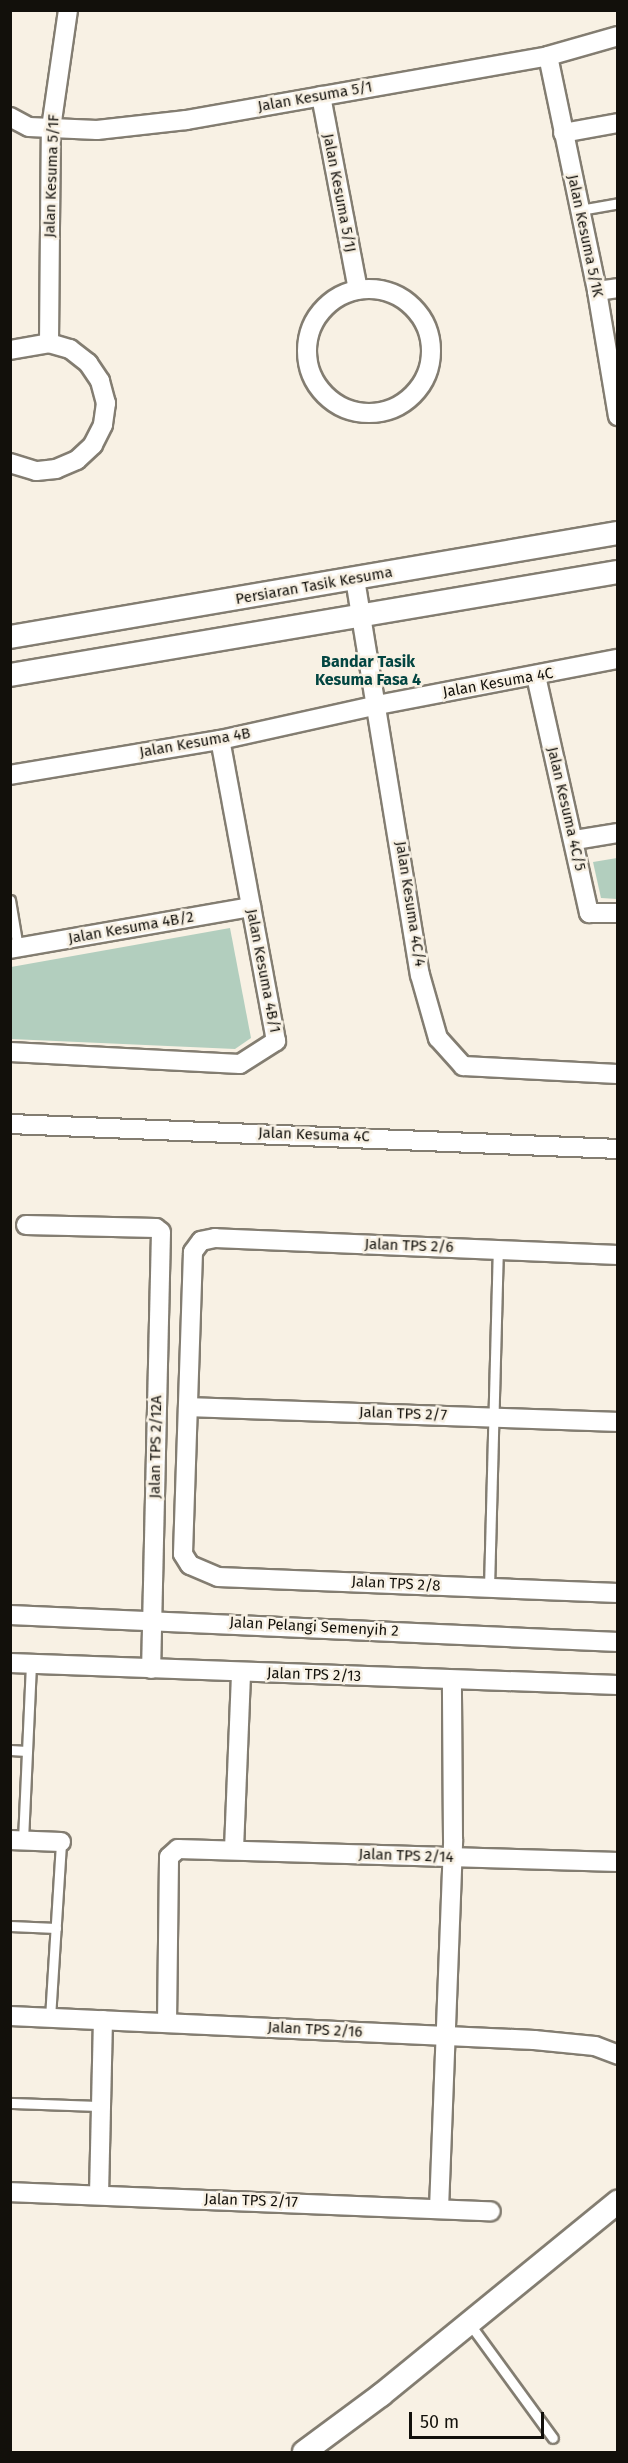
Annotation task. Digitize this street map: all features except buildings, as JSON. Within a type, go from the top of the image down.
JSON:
[{"type":"street","name":"Jalan Kesuma 5/1F","points":[[49,342],[51,128],[68,10]]},
{"type":"street","name":"Jalan Kesuma 5/1","points":[[10,117],[29,127],[97,130],[186,120],[548,56],[618,36]]},
{"type":"street","name":"Jalan Kesuma 5/1K","points":[[548,56],[614,371],[618,416]]},
{"type":"street","name":"Jalan Kesuma 5/1J","points":[[321,96],[358,290]]},
{"type":"street","points":[[563,133],[618,123]]},
{"type":"street","points":[[597,291],[618,288]]},
{"type":"street","points":[[358,290],[396,295],[412,306],[424,322],[431,341],[431,360],[425,379],[414,395],[399,406],[378,413],[356,413],[336,405],[320,391],[310,372],[306,351],[310,330],[321,311],[338,297],[358,290]]},
{"type":"street","points":[[10,350],[49,342],[79,356],[100,381],[106,403],[103,425],[93,445],[77,460],[56,469],[36,471],[10,463]]},
{"type":"street","name":"Persiaran Tasik Kesuma","points":[[10,638],[618,533]]},
{"type":"street","points":[[10,675],[618,572]]},
{"type":"street","name":"Jalan Kesuma 4C/4","points":[[355,579],[378,705],[420,975],[438,1038],[463,1066],[618,1074]]},
{"type":"street","name":"Jalan Kesuma 4C","points":[[378,705],[618,659]]},
{"type":"street","name":"Jalan Kesuma 4C/5","points":[[536,676],[575,840],[589,913],[618,913]]},
{"type":"street","name":"Jalan Kesuma 4B","points":[[10,775],[220,740],[378,705]]},
{"type":"street","name":"Jalan Kesuma 4B/1","points":[[10,1052],[240,1064],[276,1041],[220,740]]},
{"type":"street","points":[[575,840],[618,833]]},
{"type":"street","name":"Jalan Kesuma 4B/2","points":[[14,949],[251,907]]},
{"type":"street","name":"Jalan Kesuma 4C","points":[[10,1124],[618,1149]]},
{"type":"street","name":"Jalan TPS 2/12A","points":[[26,1225],[156,1228],[161,1232],[151,1669]]},
{"type":"street","name":"Jalan TPS 2/6","points":[[188,1407],[193,1252],[201,1241],[215,1238],[618,1255]]},
{"type":"street","name":"Jalan TPS 2/7","points":[[188,1407],[618,1422]]},
{"type":"street","name":"Jalan TPS 2/8","points":[[188,1407],[183,1554],[190,1565],[218,1576],[618,1593]]},
{"type":"street","name":"Jalan Pelangi Semenyih 2","points":[[10,1615],[151,1619],[618,1642]]},
{"type":"street","name":"Jalan TPS 2/13","points":[[10,1663],[618,1685]]},
{"type":"street","points":[[234,1849],[241,1672]]},
{"type":"street","points":[[439,2209],[453,1858],[452,1680]]},
{"type":"street","points":[[16,1840],[61,1842]]},
{"type":"street","name":"Jalan TPS 2/14","points":[[167,2023],[169,1857],[178,1849],[618,1862]]},
{"type":"street","name":"Jalan TPS 2/16","points":[[10,2016],[446,2036],[595,2046],[618,2055]]},
{"type":"street","points":[[99,2195],[103,2020]]},
{"type":"street","name":"Jalan TPS 2/17","points":[[10,2192],[490,2211]]},
{"type":"street","points":[[304,2452],[469,2323],[618,2202]]},
{"type":"lane","points":[[580,210],[618,203]]},
{"type":"lane","points":[[10,900],[14,949]]},
{"type":"lane","points":[[489,1588],[498,1250]]},
{"type":"lane","points":[[16,1840],[27,1751],[32,1664]]},
{"type":"lane","points":[[10,1750],[27,1751]]},
{"type":"lane","points":[[50,2018],[61,1842]]},
{"type":"lane","points":[[10,1926],[56,1928]]},
{"type":"lane","points":[[10,2103],[101,2106]]},
{"type":"lane","points":[[469,2323],[553,2438]]},
{"type":"green space","points":[[617,858],[617,899],[601,898],[593,862]]},
{"type":"green space","points":[[230,928],[251,1038],[235,1049],[11,1039],[11,967]]},
{"type":"district","name":"Bandar Tasik Kesuma Fasa 4","points":[[368,671]]}]
